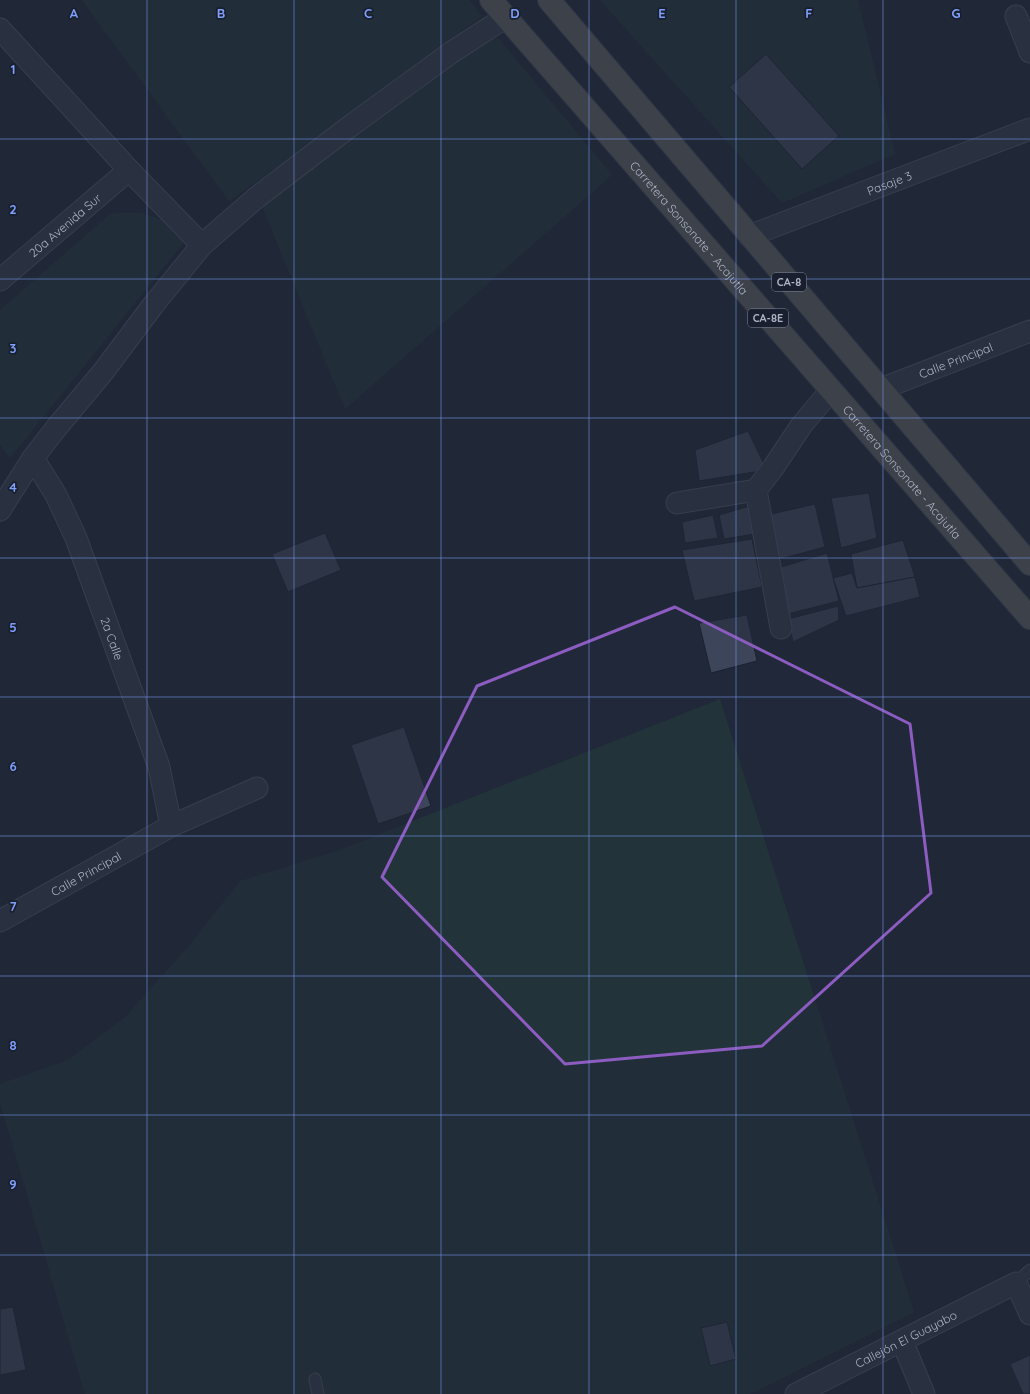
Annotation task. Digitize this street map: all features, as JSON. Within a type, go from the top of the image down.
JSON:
[{"type":"highway","name":"Carretera Sonsonate - Acajutla","points":[[491,0],[1030,618]]},
{"type":"highway","name":"CA-8","points":[[551,0],[749,236],[1030,564]]},
{"type":"street","points":[[1016,16],[1030,52]]},
{"type":"street","points":[[0,510],[33,458],[103,372],[154,304],[202,245],[256,198],[353,124],[452,52],[506,17]]},
{"type":"street","points":[[0,30],[129,170],[202,245]]},
{"type":"street","name":"Pasaje 3","points":[[749,236],[1030,129]]},
{"type":"street","name":"20a Avenida Sur","points":[[0,280],[129,170]]},
{"type":"street","name":"Calle Principal","points":[[881,389],[1030,331]]},
{"type":"street","points":[[676,503],[756,490],[773,468],[801,426],[831,390]]},
{"type":"street","name":"2a Calle","points":[[33,458],[56,495],[76,538],[159,767],[171,826]]},
{"type":"street","points":[[756,490],[781,628]]},
{"type":"street","name":"Calle Principal","points":[[0,921],[171,826],[257,788]]},
{"type":"street","points":[[1023,1276],[1030,1314]]},
{"type":"street","name":"Callejón El Guayabo","points":[[796,1394],[902,1341],[1023,1276]]},
{"type":"street","points":[[902,1341],[924,1394]]},
{"type":"lane","points":[[315,1380],[318,1394]]},
{"type":"highlighted area","points":[[675,607],[910,724],[931,893],[762,1046],[565,1064],[382,877],[477,686]]},
{"type":"shaded area","points":[[82,0],[469,0],[482,16],[310,144],[229,201]]},
{"type":"shaded area","points":[[600,0],[858,0],[895,154],[782,203]],"holes":[[[766,54],[839,136],[801,168],[729,87]]]},
{"type":"shaded area","points":[[485,38],[499,39],[612,175],[345,409],[260,201]]},
{"type":"shaded area","points":[[142,213],[164,221],[185,241],[10,458],[0,445],[0,310],[110,214]]},
{"type":"shaded area","points":[[720,699],[914,1312],[750,1394],[85,1394],[0,1102],[0,1084],[68,1060],[125,1017],[188,947],[240,881],[337,851]]},
{"type":"building","points":[[766,54],[839,136],[802,169],[729,87]]},
{"type":"building","points":[[748,431],[767,470],[699,481],[695,450]]},
{"type":"building","points":[[869,493],[877,538],[841,548],[831,498]]},
{"type":"building","points":[[815,504],[825,547],[780,559],[767,515]]},
{"type":"building","points":[[753,505],[761,533],[724,539],[719,515]]},
{"type":"building","points":[[713,515],[718,538],[685,543],[682,522]]},
{"type":"building","points":[[325,533],[341,570],[288,592],[272,554]]},
{"type":"building","points":[[752,539],[762,587],[694,601],[682,550]]},
{"type":"building","points":[[903,540],[915,577],[857,588],[851,554]]},
{"type":"building","points":[[827,553],[839,601],[788,614],[778,568]]},
{"type":"building","points":[[852,573],[857,588],[915,577],[920,597],[846,616],[833,578]]},
{"type":"building","points":[[838,606],[839,620],[793,642],[788,619]]},
{"type":"building","points":[[747,615],[757,661],[711,673],[699,623]]},
{"type":"building","points":[[404,727],[431,806],[378,824],[351,745]]},
{"type":"building","points":[[13,1307],[26,1370],[0,1375],[0,1309]]},
{"type":"building","points":[[727,1322],[736,1359],[710,1366],[701,1328]]},
{"type":"building","points":[[1030,1355],[1030,1394],[1023,1394],[1010,1364]]}]
